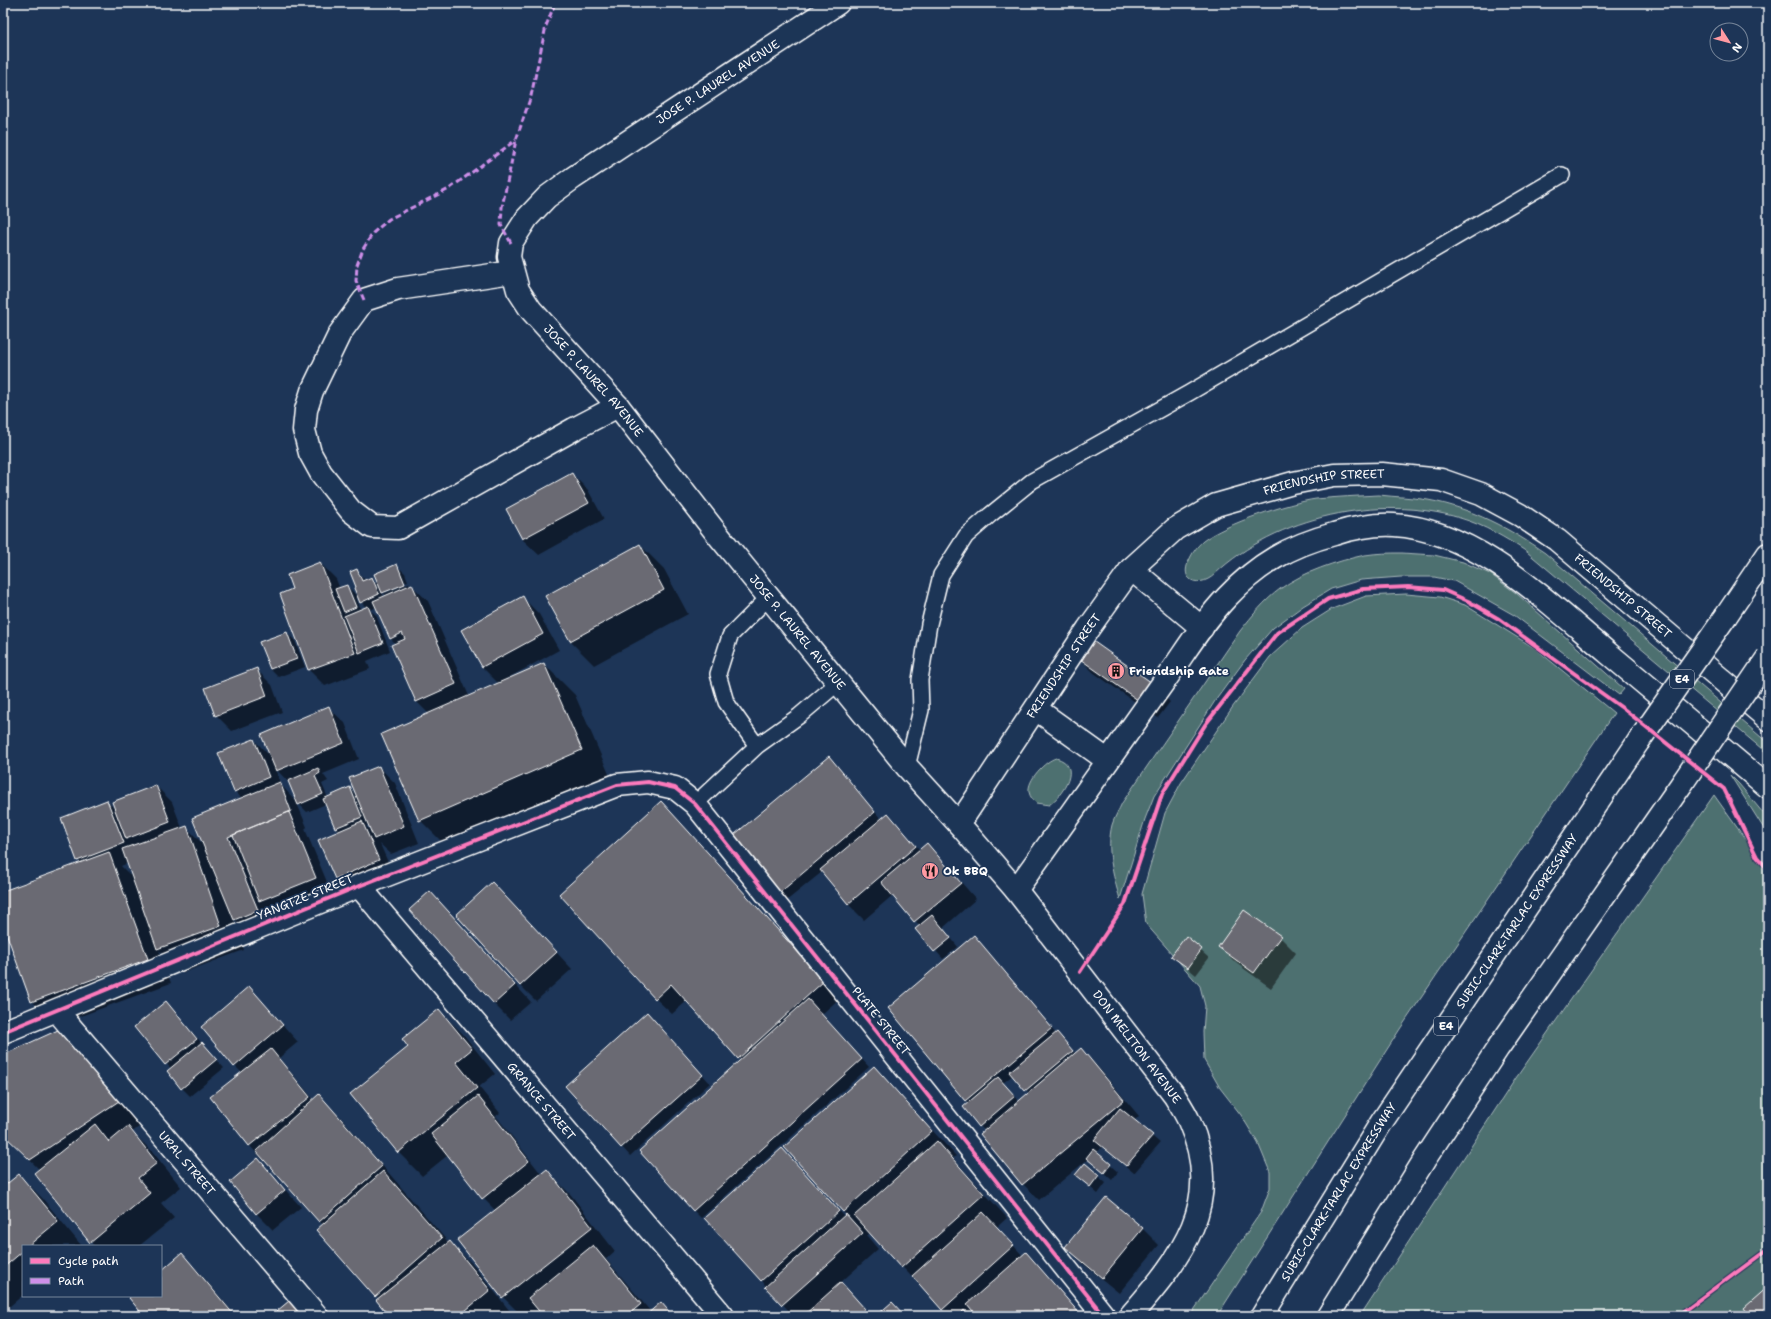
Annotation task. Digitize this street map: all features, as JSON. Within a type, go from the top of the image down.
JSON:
[{"type":"main road","name":"JOSE P. LAUREL AVENUE","points":[[838,3],[579,174],[547,197],[527,218],[511,243],[509,257],[518,290],[531,310],[618,406],[714,530],[907,767],[959,824]]},
{"type":"main road","points":[[512,272],[398,289],[364,300],[340,333],[312,391],[306,410],[304,430],[310,453],[321,473],[351,511],[372,527],[398,528],[574,428],[618,406]]},
{"type":"main road","name":"FRIENDSHIP STREET","points":[[959,824],[1036,710],[1088,629],[1131,569],[1175,529],[1216,504],[1293,483],[1334,475],[1382,474],[1441,480],[1481,494],[1520,515],[1557,540],[1768,719]]},
{"type":"main road","points":[[1016,890],[1068,819],[1202,628],[1225,599],[1252,572],[1279,554],[1314,539],[1355,528],[1394,525],[1433,533],[1470,547],[1513,575],[1768,787]]},
{"type":"main road","name":"SUBIC-CLARK-TARLAC EXPRESSWAY","points":[[1262,1316],[1381,1123],[1638,742],[1768,554]]},
{"type":"main road","points":[[1131,569],[1202,628]]},
{"type":"main road","points":[[1328,1316],[1424,1159],[1498,1048],[1768,657]]},
{"type":"main road","points":[[1036,710],[1108,760]]},
{"type":"main road","name":"PLATE STREET","points":[[617,785],[648,782],[675,788],[695,804],[1104,1316]]},
{"type":"main road","name":"YANGTZE STREET","points":[[3,1032],[359,886],[617,785]]},
{"type":"main road","name":"DON MELITON AVENUE","points":[[959,824],[1016,890],[1174,1095],[1189,1120],[1199,1149],[1202,1180],[1200,1206],[1191,1233],[1173,1262],[1130,1316]]},
{"type":"main road","name":"GRANCE STREET","points":[[359,886],[723,1316]]},
{"type":"main road","name":"URAL STREET","points":[[56,1011],[317,1316]]},
{"type":"lane","points":[[907,767],[921,710],[920,680],[929,624],[941,575],[966,536],[1032,481],[1189,393],[1562,175]]},
{"type":"lane","points":[[757,746],[726,702],[718,674],[730,636],[770,597]]},
{"type":"lane","points":[[695,804],[757,746],[799,716],[839,682]]},
{"type":"green space","points":[[1379,495],[1422,499],[1460,508],[1490,520],[1532,544],[1545,553],[1768,743],[1768,754],[1527,552],[1495,532],[1460,518],[1429,511],[1397,508],[1363,510],[1330,515],[1298,524],[1268,537],[1240,554],[1204,581],[1193,581],[1189,579],[1187,575],[1186,570],[1189,560],[1200,543],[1213,534],[1241,521],[1304,501],[1324,498]]},
{"type":"green space","points":[[1379,553],[1434,555],[1463,562],[1490,574],[1516,593],[1624,689],[1619,695],[1514,615],[1454,581],[1434,577],[1401,577],[1361,580],[1331,589],[1303,606],[1273,628],[1245,660],[1215,701],[1154,796],[1145,819],[1120,899],[1110,853],[1110,834],[1115,817],[1122,803],[1240,631],[1274,593],[1299,577],[1343,560]]},
{"type":"green space","points":[[1406,594],[1440,597],[1465,605],[1536,649],[1614,713],[1400,1029],[1217,1316],[1190,1316],[1261,1212],[1270,1188],[1270,1172],[1258,1143],[1241,1115],[1220,1088],[1204,1060],[1203,1032],[1205,1006],[1200,986],[1146,924],[1142,894],[1165,813],[1181,783],[1232,708],[1270,657],[1302,628],[1332,609],[1366,596]]},
{"type":"green space","points":[[1056,758],[1064,762],[1068,767],[1068,780],[1060,794],[1049,805],[1036,803],[1029,792],[1031,782],[1042,767]]},
{"type":"green space","points":[[1730,775],[1768,819],[1768,835]]},
{"type":"green space","points":[[1714,795],[1768,871],[1768,1316],[1360,1316],[1516,1078]]},
{"type":"building","points":[[572,473],[589,503],[522,539],[506,509]]},
{"type":"building","points":[[640,544],[664,590],[570,641],[545,596]]},
{"type":"building","points":[[320,562],[355,653],[308,670],[280,594],[292,589],[287,575]]},
{"type":"building","points":[[397,564],[405,584],[382,593],[374,574]]},
{"type":"building","points":[[357,569],[362,581],[372,577],[379,594],[360,603],[350,572]]},
{"type":"building","points":[[412,584],[456,684],[416,702],[391,645],[405,639],[402,633],[390,639],[373,601]]},
{"type":"building","points":[[347,585],[356,607],[344,612],[335,589]]},
{"type":"building","points":[[523,596],[543,634],[482,667],[461,630]]},
{"type":"building","points":[[368,606],[383,643],[359,653],[344,616]]},
{"type":"building","points":[[287,632],[297,659],[270,669],[259,642]]},
{"type":"building","name":"Friendship Gate","points":[[1090,639],[1155,685],[1142,703],[1077,657]]},
{"type":"building","points":[[544,663],[582,750],[419,821],[381,734]]},
{"type":"building","points":[[257,668],[267,696],[215,716],[205,688]]},
{"type":"building","points":[[329,706],[344,743],[276,771],[261,735]]},
{"type":"building","points":[[254,739],[269,777],[234,792],[218,753]]},
{"type":"building","points":[[829,756],[875,812],[777,895],[729,839]]},
{"type":"building","points":[[379,766],[404,826],[374,839],[349,778]]},
{"type":"building","points":[[318,768],[320,773],[315,776],[323,794],[298,805],[288,781]]},
{"type":"building","points":[[280,782],[291,811],[228,837],[258,910],[234,920],[192,818]]},
{"type":"building","points":[[156,785],[170,822],[126,839],[112,802]]},
{"type":"building","points":[[350,787],[362,817],[335,828],[323,799]]},
{"type":"building","points":[[107,800],[124,843],[77,861],[61,818]]},
{"type":"building","points":[[661,801],[824,981],[738,1059],[671,984],[655,999],[559,894]]},
{"type":"building","points":[[289,812],[316,878],[259,901],[233,835]]},
{"type":"building","points":[[888,813],[916,846],[848,904],[820,870]]},
{"type":"building","points":[[362,821],[379,860],[335,879],[318,840]]},
{"type":"building","points":[[187,826],[221,926],[157,949],[122,849]]},
{"type":"building","points":[[927,843],[961,883],[914,922],[881,882]]},
{"type":"building","points":[[109,852],[148,959],[31,1002],[3,924],[3,891]]},
{"type":"building","points":[[492,882],[557,952],[520,986],[456,915]]},
{"type":"building","points":[[430,891],[515,985],[494,1004],[409,910]]},
{"type":"building","points":[[1244,910],[1281,936],[1254,973],[1218,947]]},
{"type":"building","points":[[932,915],[951,938],[934,952],[915,929]]},
{"type":"building","points":[[974,935],[1052,1028],[965,1101],[888,1008]]},
{"type":"building","points":[[1186,936],[1202,949],[1188,968],[1171,956]]},
{"type":"building","points":[[249,986],[283,1025],[234,1067],[201,1027]]},
{"type":"building","points":[[808,999],[862,1059],[693,1211],[639,1151]]},
{"type":"building","points":[[166,1001],[197,1039],[165,1065],[134,1027]]},
{"type":"building","points":[[439,1009],[472,1049],[456,1062],[477,1088],[398,1153],[350,1094],[408,1047],[402,1039]]},
{"type":"building","points":[[647,1012],[703,1075],[621,1148],[565,1086]]},
{"type":"building","points":[[58,1030],[119,1101],[30,1160],[3,1134],[3,1055]]},
{"type":"building","points":[[1057,1032],[1073,1051],[1025,1091],[1009,1072]]},
{"type":"building","points":[[202,1042],[217,1059],[181,1089],[167,1071]]},
{"type":"building","points":[[1081,1048],[1124,1100],[1022,1185],[980,1134]]},
{"type":"building","points":[[271,1049],[310,1097],[249,1146],[210,1097]]},
{"type":"building","points":[[874,1066],[932,1131],[843,1212],[784,1147]]},
{"type":"building","points":[[998,1077],[1015,1096],[979,1127],[963,1107]]},
{"type":"building","points":[[319,1094],[382,1166],[319,1222],[256,1151]]},
{"type":"building","points":[[478,1096],[529,1161],[482,1199],[431,1134]]},
{"type":"building","points":[[1120,1108],[1153,1135],[1126,1166],[1094,1140]]},
{"type":"building","points":[[95,1124],[109,1142],[128,1126],[157,1163],[138,1178],[150,1193],[90,1243],[34,1173]]},
{"type":"building","points":[[937,1141],[984,1194],[901,1268],[854,1216]]},
{"type":"building","points":[[782,1148],[839,1211],[761,1281],[704,1218]]},
{"type":"building","points":[[1093,1149],[1111,1164],[1104,1173],[1086,1158]]},
{"type":"building","points":[[258,1158],[285,1190],[256,1214],[230,1182]]},
{"type":"building","points":[[1085,1163],[1099,1175],[1090,1187],[1075,1175]]},
{"type":"building","points":[[547,1169],[592,1227],[502,1298],[457,1240]]},
{"type":"building","points":[[383,1171],[442,1238],[375,1297],[316,1230]]},
{"type":"building","points":[[19,1174],[58,1221],[29,1245],[22,1245],[22,1252],[3,1268],[3,1187]]},
{"type":"building","points":[[1106,1197],[1143,1228],[1102,1278],[1065,1247]]},
{"type":"building","points":[[983,1212],[1014,1245],[942,1310],[912,1276]]},
{"type":"building","points":[[846,1214],[863,1233],[782,1305],[765,1287]]},
{"type":"building","points":[[450,1241],[490,1290],[459,1316],[389,1316],[376,1300]]},
{"type":"building","points":[[593,1245],[641,1304],[627,1316],[543,1316],[528,1298]]},
{"type":"building","points":[[1026,1252],[1080,1314],[1077,1316],[977,1316],[967,1304]]},
{"type":"building","points":[[182,1253],[235,1316],[181,1316],[178,1312],[173,1316],[144,1316],[129,1298],[162,1297],[162,1270]]},
{"type":"building","points":[[841,1282],[865,1309],[857,1316],[803,1316]]},
{"type":"building","points":[[1768,1286],[1768,1312],[1763,1316],[1749,1316],[1743,1308]]},
{"type":"building","points":[[289,1301],[302,1316],[271,1316]]},
{"type":"building","points":[[661,1302],[673,1316],[645,1316]]},
{"type":"building","points":[[892,1302],[905,1316],[876,1316]]},
{"type":"building","points":[[964,1310],[969,1316],[958,1316]]},
{"type":"marked path","points":[[511,243],[501,225],[502,207],[516,140],[531,96],[546,26],[555,3]]},
{"type":"marked path","points":[[364,300],[356,281],[357,265],[363,249],[373,233],[389,219],[449,189],[516,140]]},
{"type":"cycle path","points":[[1080,972],[1125,904],[1162,794],[1205,725],[1277,633],[1328,599],[1363,589],[1408,587],[1443,590],[1468,601],[1499,619],[1625,710],[1724,789],[1757,857],[1768,869]]},
{"type":"cycle path","points":[[3,1032],[359,886],[617,785],[648,782],[675,788],[695,804],[1104,1316]]},
{"type":"cycle path","points":[[1678,1316],[1768,1249]]},
{"type":"place","name":"Friendship Gate","points":[[1116,671]]},
{"type":"place","name":"Ok BBQ","points":[[930,871]]}]
